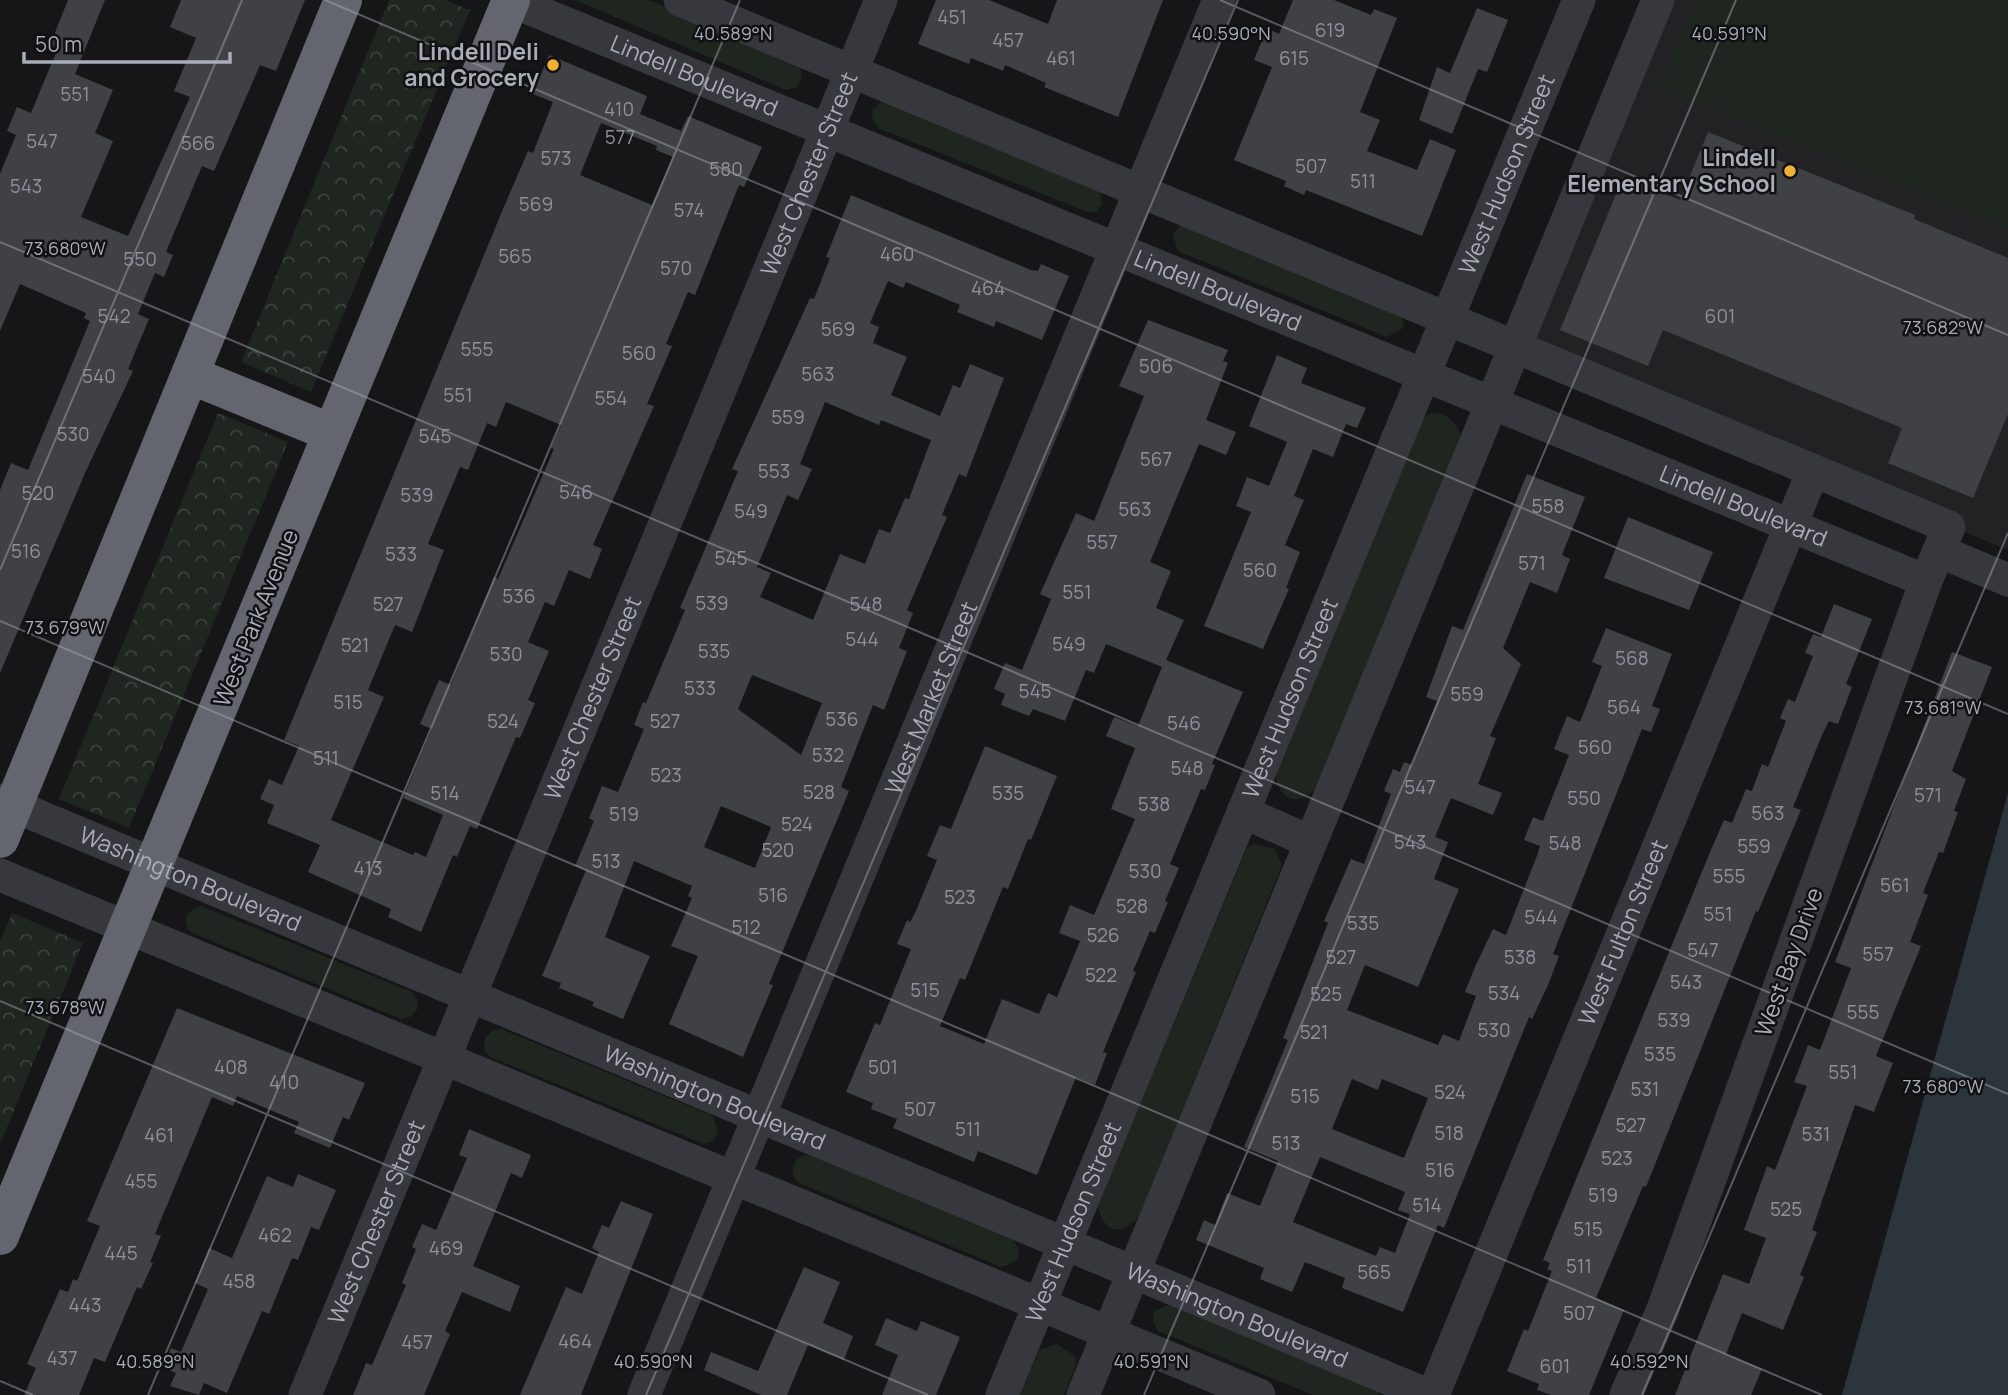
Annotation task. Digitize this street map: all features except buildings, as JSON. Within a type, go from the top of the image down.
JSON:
[{"type":"highway","points":[[4,815],[190,375],[343,0]]},
{"type":"highway","name":"West Park Avenue","points":[[0,1236],[511,0]]},
{"type":"highway","points":[[190,375],[332,433]]},
{"type":"street","name":"Lindell Boulevard","points":[[511,0],[1792,525],[1938,553],[2008,580]]},
{"type":"street","name":"Lindell Boulevard","points":[[680,0],[1813,471],[1938,553]]},
{"type":"street","name":"West Chester Street","points":[[305,1395],[881,0]]},
{"type":"street","name":"West Market Street","points":[[644,1395],[1219,0]]},
{"type":"street","name":"West Hudson Street","points":[[1002,1395],[1579,0]]},
{"type":"street","points":[[1083,1395],[1658,0]]},
{"type":"street","name":"West Fulton Street","points":[[1433,1395],[1813,471]]},
{"type":"street","name":"West Bay Drive","points":[[1626,1395],[1668,1296],[1938,553]]},
{"type":"street","points":[[1243,812],[1311,842]]},
{"type":"street","name":"Washington Boulevard","points":[[4,815],[154,864],[1428,1395]]},
{"type":"street","points":[[0,875],[1259,1395]]},
{"type":"shaded area","name":"Lindell Elementary School","points":[[1642,0],[2008,0],[2008,550],[1501,341]]},
{"type":"shaded area","points":[[2008,793],[2008,1395],[1842,1395]]},
{"type":"green space","points":[[389,0],[445,0],[470,10],[311,392],[241,362]]},
{"type":"green space","points":[[575,0],[649,0],[794,59],[801,70],[801,80],[796,88],[786,90]]},
{"type":"green space","points":[[1695,0],[2008,0],[2008,229],[1658,87]]},
{"type":"green space","points":[[886,99],[1098,187],[1103,204],[1096,212],[1087,212],[878,128],[872,119],[873,109]]},
{"type":"green space","points":[[1188,223],[1403,317],[1403,328],[1387,337],[1178,251],[1173,235],[1180,226]]},
{"type":"green space","points":[[218,413],[288,442],[129,828],[59,799]]},
{"type":"green space","points":[[1430,413],[1449,418],[1461,435],[1316,788],[1303,798],[1291,799],[1281,791],[1276,776],[1423,418]]},
{"type":"green space","points":[[1254,844],[1275,849],[1282,865],[1139,1217],[1125,1227],[1113,1229],[1103,1221],[1098,1205],[1247,848]]},
{"type":"green space","points":[[201,906],[412,992],[418,1000],[417,1010],[410,1017],[401,1019],[190,932],[186,923],[187,916]]},
{"type":"green space","points":[[12,913],[83,943],[0,1144],[0,942]]},
{"type":"green space","points":[[501,1029],[713,1116],[718,1132],[713,1141],[704,1144],[490,1057],[484,1050],[485,1038],[493,1030]]},
{"type":"green space","points":[[809,1154],[1013,1240],[1018,1248],[1019,1258],[1001,1267],[797,1182],[793,1172],[794,1164],[799,1158]]},
{"type":"green space","points":[[1169,1304],[1378,1391],[1380,1395],[1313,1395],[1158,1331],[1153,1322],[1154,1312]]},
{"type":"green space","points":[[1057,1344],[1075,1356],[1076,1365],[1064,1395],[1020,1395],[1039,1350]]},
{"type":"place","name":"Lindell Deli and Grocery","points":[[553,65]]},
{"type":"place","name":"Lindell Elementary School","points":[[1790,171]]}]
